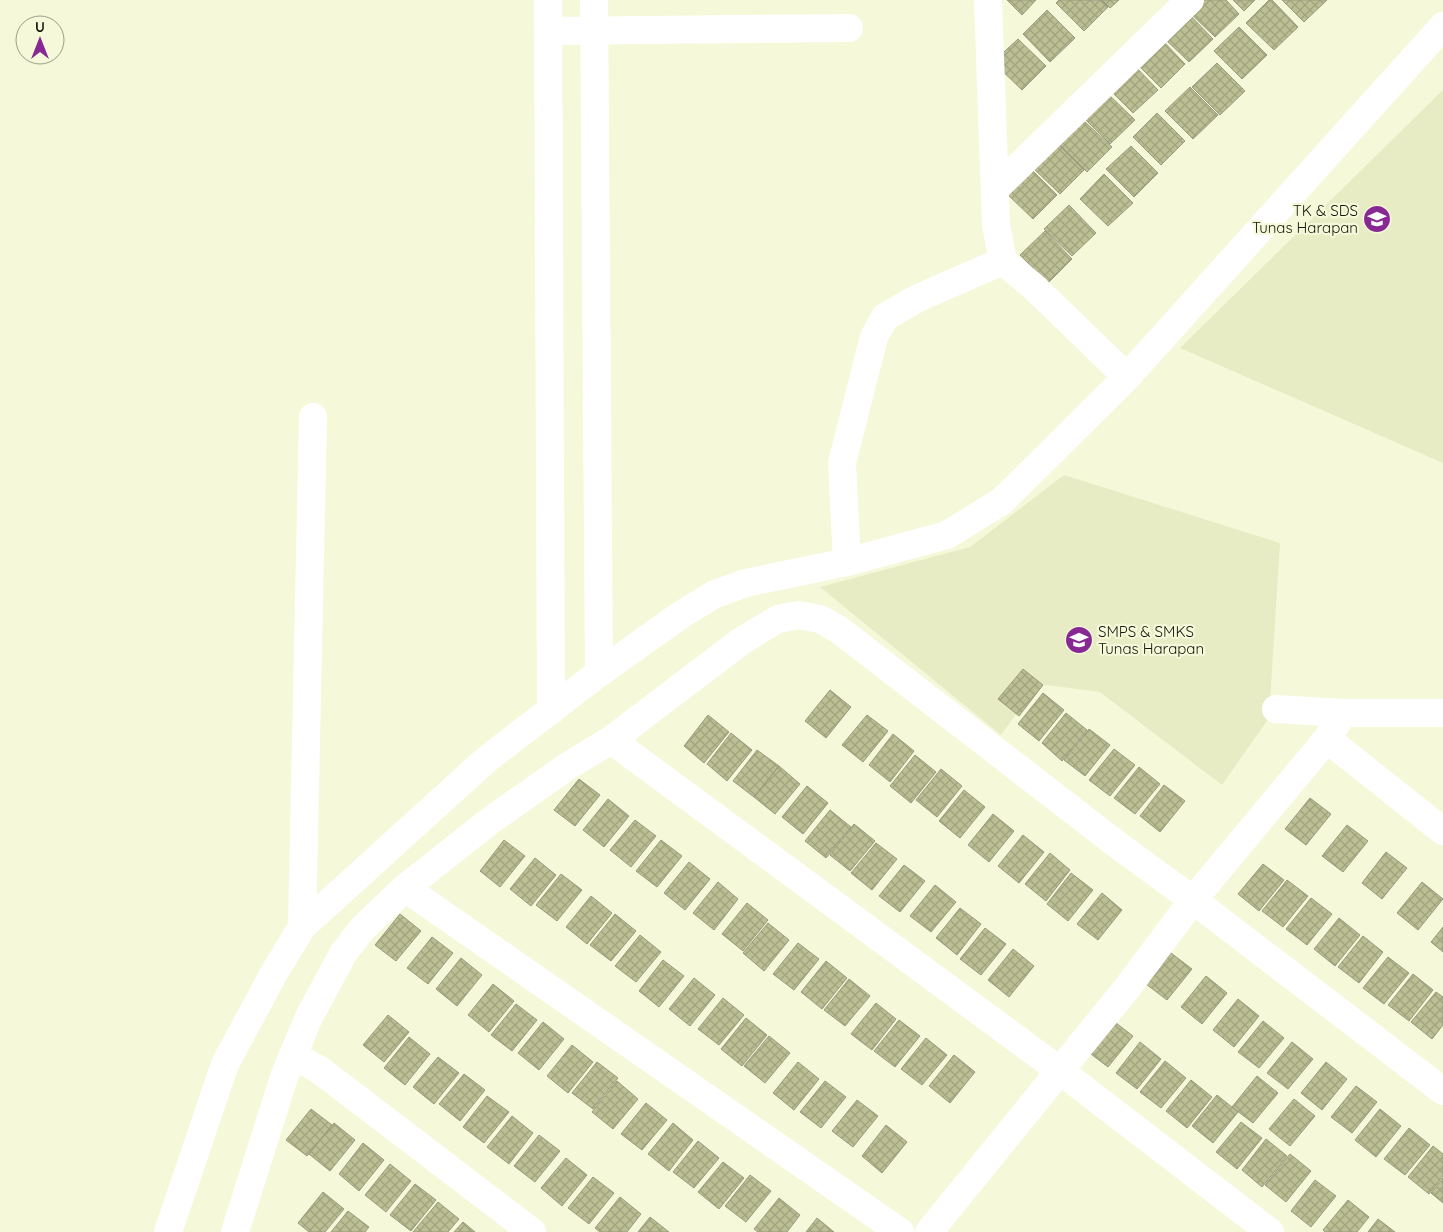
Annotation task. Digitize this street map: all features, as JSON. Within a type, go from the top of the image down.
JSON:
[{"type":"street","points":[[548,0],[550,711]]},
{"type":"street","points":[[594,0],[599,673]]},
{"type":"street","points":[[988,0],[996,225],[1003,261],[1036,289],[1127,376]]},
{"type":"street","points":[[995,190],[1190,0]]},
{"type":"street","points":[[548,31],[850,28]]},
{"type":"street","points":[[168,1232],[225,1064],[274,972],[302,927],[488,758],[599,673],[682,614],[715,594],[746,583],[847,562],[947,535],[1002,501],[1127,376],[1441,33]]},
{"type":"street","points":[[847,562],[842,462],[874,337],[885,318],[918,298],[1003,261]]},
{"type":"street","points":[[302,927],[313,417]]},
{"type":"street","points":[[244,1227],[285,1074],[310,1016],[344,952],[363,928],[405,888],[498,815],[568,766],[611,740],[740,642],[778,619],[798,616],[820,619],[838,629],[1443,1091]]},
{"type":"street","points":[[1276,709],[1344,713],[1443,713]]},
{"type":"street","points":[[930,1232],[1127,988],[1193,900],[1327,739],[1344,713]]},
{"type":"street","points":[[1327,739],[1443,831]]},
{"type":"street","points":[[611,740],[1059,1070],[1270,1232]]},
{"type":"street","points":[[405,888],[900,1232]]},
{"type":"street","points":[[293,1055],[321,1071],[532,1232]]},
{"type":"shaded area","name":"TK & SDS Tunas Harapan","points":[[1443,90],[1443,463],[1180,348]]},
{"type":"shaded area","name":"SMPS & SMKS Tunas Harapan","points":[[1064,475],[1280,543],[1269,718],[1222,785],[1100,692],[1038,684],[1001,735],[820,587],[970,547]]},
{"type":"building","points":[[1007,0],[1036,0],[1022,15]]},
{"type":"building","points":[[1059,0],[1101,0],[1108,7],[1084,31],[1056,3]]},
{"type":"building","points":[[1102,0],[1119,0],[1110,8]]},
{"type":"building","points":[[1197,0],[1226,0],[1239,14],[1215,37],[1187,10]]},
{"type":"building","points":[[1233,0],[1255,0],[1244,11]]},
{"type":"building","points":[[1269,0],[1272,0],[1298,27],[1274,50],[1246,23]]},
{"type":"building","points":[[1282,0],[1327,0],[1304,22]]},
{"type":"building","points":[[1047,10],[1075,38],[1050,62],[1023,34]]},
{"type":"building","points":[[1185,10],[1213,39],[1189,62],[1161,35]]},
{"type":"building","points":[[1239,27],[1267,55],[1242,79],[1214,51]]},
{"type":"building","points":[[1158,36],[1185,64],[1161,88],[1133,60]]},
{"type":"building","points":[[1018,39],[1046,66],[1022,90],[993,62]]},
{"type":"building","points":[[1130,61],[1158,90],[1133,113],[1106,86]]},
{"type":"building","points":[[1217,63],[1245,91],[1220,115],[1192,87]]},
{"type":"building","points":[[1190,87],[1218,115],[1193,139],[1165,111]]},
{"type":"building","points":[[1106,92],[1135,120],[1110,144],[1082,116]]},
{"type":"building","points":[[1157,113],[1185,141],[1161,165],[1133,137]]},
{"type":"building","points":[[1083,120],[1112,147],[1087,172],[1059,144]]},
{"type":"building","points":[[1056,142],[1084,170],[1060,194],[1031,166]]},
{"type":"building","points":[[1131,146],[1158,173],[1134,197],[1106,169]]},
{"type":"building","points":[[1029,167],[1057,195],[1033,219],[1004,191]]},
{"type":"building","points":[[1104,174],[1133,203],[1108,226],[1080,199]]},
{"type":"building","points":[[1069,205],[1096,233],[1072,256],[1044,229]]},
{"type":"building","points":[[1045,231],[1072,259],[1048,283],[1020,255]]},
{"type":"building","points":[[1023,669],[1043,685],[1019,716],[998,699]]},
{"type":"building","points":[[830,690],[851,707],[826,738],[805,721]]},
{"type":"building","points":[[1043,693],[1064,710],[1039,741],[1018,724]]},
{"type":"building","points":[[1066,713],[1087,730],[1062,761],[1042,743]]},
{"type":"building","points":[[708,715],[729,732],[704,763],[684,746]]},
{"type":"building","points":[[867,715],[888,731],[863,762],[842,745]]},
{"type":"building","points":[[1089,729],[1110,745],[1085,776],[1064,760]]},
{"type":"building","points":[[731,733],[752,750],[727,781],[707,764]]},
{"type":"building","points":[[893,734],[914,751],[890,782],[869,765]]},
{"type":"building","points":[[1114,749],[1135,765],[1110,796],[1089,780]]},
{"type":"building","points":[[757,750],[779,766],[754,797],[733,781]]},
{"type":"building","points":[[915,755],[936,772],[911,803],[890,786]]},
{"type":"building","points":[[779,766],[800,784],[775,814],[754,797]]},
{"type":"building","points":[[1139,767],[1160,784],[1135,814],[1114,798]]},
{"type":"building","points":[[941,769],[962,786],[937,817],[916,800]]},
{"type":"building","points":[[579,779],[600,795],[575,826],[554,810]]},
{"type":"building","points":[[1164,785],[1185,801],[1160,832],[1140,816]]},
{"type":"building","points":[[807,786],[828,803],[803,834],[782,817]]},
{"type":"building","points":[[964,790],[985,807],[960,838],[939,821]]},
{"type":"building","points":[[1310,798],[1331,814],[1306,845],[1285,829]]},
{"type":"building","points":[[608,799],[629,816],[604,847],[583,830]]},
{"type":"building","points":[[830,810],[851,827],[826,858],[805,841]]},
{"type":"building","points":[[993,814],[1014,831],[989,862],[968,845]]},
{"type":"building","points":[[635,820],[656,836],[631,867],[610,850]]},
{"type":"building","points":[[854,824],[875,841],[850,871],[830,855]]},
{"type":"building","points":[[1347,825],[1368,841],[1343,872],[1322,856]]},
{"type":"building","points":[[1023,835],[1044,852],[1019,883],[998,866]]},
{"type":"building","points":[[504,840],[525,856],[500,887],[480,871]]},
{"type":"building","points":[[661,840],[682,856],[657,887],[636,871]]},
{"type":"building","points":[[876,843],[897,859],[872,890],[851,873]]},
{"type":"building","points":[[1386,852],[1407,868],[1382,899],[1362,883]]},
{"type":"building","points":[[1050,853],[1070,870],[1046,901],[1025,884]]},
{"type":"building","points":[[535,858],[556,875],[531,906],[510,889]]},
{"type":"building","points":[[689,862],[710,879],[685,910],[664,893]]},
{"type":"building","points":[[1263,864],[1284,880],[1259,911],[1238,894]]},
{"type":"building","points":[[904,865],[925,881],[900,912],[879,896]]},
{"type":"building","points":[[1071,873],[1093,890],[1068,921],[1047,904]]},
{"type":"building","points":[[561,874],[582,890],[557,921],[536,905]]},
{"type":"building","points":[[1287,880],[1308,896],[1283,927],[1262,911]]},
{"type":"building","points":[[718,882],[738,899],[714,930],[693,913]]},
{"type":"building","points":[[1422,882],[1443,899],[1418,930],[1397,913]]},
{"type":"building","points":[[935,885],[956,902],[931,932],[910,916]]},
{"type":"building","points":[[1102,893],[1122,910],[1098,940],[1077,924]]},
{"type":"building","points":[[591,896],[612,913],[587,944],[566,927]]},
{"type":"building","points":[[1311,898],[1332,914],[1307,945],[1286,929]]},
{"type":"building","points":[[747,903],[768,920],[743,951],[722,934]]},
{"type":"building","points":[[960,908],[981,924],[957,955],[936,938]]},
{"type":"building","points":[[400,914],[421,931],[396,961],[375,945]]},
{"type":"building","points":[[615,914],[636,931],[611,961],[590,945]]},
{"type":"building","points":[[1339,918],[1360,935],[1335,966],[1314,949]]},
{"type":"building","points":[[768,923],[789,940],[764,971],[743,953]]},
{"type":"building","points":[[1443,927],[1443,952],[1431,942]]},
{"type":"building","points":[[985,928],[1006,944],[981,975],[960,959]]},
{"type":"building","points":[[640,935],[661,952],[636,982],[615,966]]},
{"type":"building","points":[[1363,936],[1383,952],[1359,983],[1338,967]]},
{"type":"building","points":[[432,937],[453,953],[428,984],[407,968]]},
{"type":"building","points":[[798,943],[819,959],[794,990],[773,974]]},
{"type":"building","points":[[1013,949],[1034,966],[1009,997],[988,980]]},
{"type":"building","points":[[1171,953],[1192,969],[1167,1000],[1146,984]]},
{"type":"building","points":[[1388,957],[1409,973],[1384,1004],[1363,988]]},
{"type":"building","points":[[461,958],[482,975],[457,1006],[436,989]]},
{"type":"building","points":[[663,960],[684,976],[659,1007],[639,991]]},
{"type":"building","points":[[826,961],[847,978],[822,1009],[801,992]]},
{"type":"building","points":[[1413,974],[1433,990],[1409,1021],[1388,1005]]},
{"type":"building","points":[[1206,976],[1227,993],[1202,1024],[1181,1007]]},
{"type":"building","points":[[694,978],[715,995],[690,1026],[669,1009]]},
{"type":"building","points":[[849,979],[870,996],[845,1026],[824,1010]]},
{"type":"building","points":[[493,984],[514,1001],[489,1032],[468,1015]]},
{"type":"building","points":[[1436,992],[1443,997],[1443,1025],[1432,1039],[1411,1022]]},
{"type":"building","points":[[723,998],[744,1015],[719,1045],[698,1029]]},
{"type":"building","points":[[1238,999],[1259,1016],[1234,1047],[1213,1030]]},
{"type":"building","points":[[876,1003],[896,1019],[872,1050],[851,1034]]},
{"type":"building","points":[[516,1004],[537,1020],[512,1051],[491,1035]]},
{"type":"building","points":[[388,1015],[409,1032],[384,1062],[363,1045]]},
{"type":"building","points":[[746,1018],[767,1035],[742,1066],[721,1049]]},
{"type":"building","points":[[899,1020],[920,1036],[895,1067],[874,1051]]},
{"type":"building","points":[[1112,1020],[1133,1036],[1108,1067],[1087,1051]]},
{"type":"building","points":[[1263,1021],[1284,1038],[1259,1068],[1238,1052]]},
{"type":"building","points":[[543,1022],[564,1039],[539,1070],[518,1053]]},
{"type":"building","points":[[769,1036],[790,1053],[765,1083],[744,1066]]},
{"type":"building","points":[[409,1037],[430,1054],[405,1085],[384,1068]]},
{"type":"building","points":[[926,1038],[947,1055],[922,1085],[901,1069]]},
{"type":"building","points":[[1140,1042],[1161,1059],[1137,1089],[1116,1073]]},
{"type":"building","points":[[1292,1042],[1313,1059],[1288,1089],[1267,1073]]},
{"type":"building","points":[[572,1045],[593,1062],[568,1093],[547,1076]]},
{"type":"building","points":[[954,1055],[975,1072],[950,1103],[929,1086]]},
{"type":"building","points":[[438,1057],[459,1073],[434,1104],[413,1087]]},
{"type":"building","points":[[1165,1061],[1186,1078],[1161,1108],[1140,1092]]},
{"type":"building","points":[[597,1062],[618,1078],[593,1109],[572,1093]]},
{"type":"building","points":[[798,1062],[819,1079],[794,1110],[773,1093]]},
{"type":"building","points":[[1326,1062],[1347,1079],[1322,1110],[1301,1093]]},
{"type":"building","points":[[464,1074],[485,1090],[460,1121],[439,1104]]},
{"type":"building","points":[[1257,1076],[1278,1093],[1253,1123],[1232,1107]]},
{"type":"building","points":[[1191,1080],[1212,1097],[1187,1128],[1166,1111]]},
{"type":"building","points":[[617,1081],[638,1099],[613,1129],[592,1112]]},
{"type":"building","points":[[825,1081],[846,1097],[821,1128],[800,1112]]},
{"type":"building","points":[[1356,1086],[1377,1102],[1352,1133],[1331,1117]]},
{"type":"building","points":[[1217,1095],[1238,1112],[1213,1143],[1192,1126]]},
{"type":"building","points":[[487,1096],[509,1112],[484,1143],[463,1127]]},
{"type":"building","points":[[1294,1099],[1315,1116],[1290,1146],[1269,1129]]},
{"type":"building","points":[[857,1100],[878,1116],[853,1147],[832,1131]]},
{"type":"building","points":[[646,1103],[667,1120],[642,1150],[621,1134]]},
{"type":"building","points":[[311,1109],[332,1125],[307,1156],[286,1140]]},
{"type":"building","points":[[1380,1109],[1401,1126],[1376,1157],[1355,1140]]},
{"type":"building","points":[[512,1116],[533,1133],[509,1164],[487,1147]]},
{"type":"building","points":[[1241,1122],[1262,1138],[1237,1169],[1216,1152]]},
{"type":"building","points":[[334,1123],[355,1140],[330,1171],[309,1154]]},
{"type":"building","points":[[673,1123],[693,1140],[669,1171],[648,1154]]},
{"type":"building","points":[[886,1125],[907,1142],[882,1173],[862,1156]]},
{"type":"building","points":[[1409,1128],[1430,1145],[1405,1175],[1384,1159]]},
{"type":"building","points":[[539,1135],[560,1151],[535,1182],[514,1166]]},
{"type":"building","points":[[1266,1139],[1287,1156],[1262,1187],[1242,1170]]},
{"type":"building","points":[[698,1141],[719,1158],[694,1188],[673,1172]]},
{"type":"building","points":[[363,1143],[384,1160],[359,1191],[339,1174]]},
{"type":"building","points":[[1433,1146],[1443,1154],[1443,1176],[1429,1194],[1408,1177]]},
{"type":"building","points":[[1290,1154],[1311,1171],[1286,1202],[1265,1185]]},
{"type":"building","points":[[566,1158],[587,1175],[562,1206],[541,1188]]},
{"type":"building","points":[[723,1162],[744,1178],[719,1209],[698,1192]]},
{"type":"building","points":[[390,1164],[411,1181],[386,1212],[365,1195]]},
{"type":"building","points":[[750,1175],[771,1191],[746,1222],[725,1206]]},
{"type":"building","points":[[593,1177],[614,1193],[589,1224],[568,1208]]},
{"type":"building","points":[[1443,1178],[1443,1203],[1431,1193]]},
{"type":"building","points":[[1315,1180],[1336,1196],[1311,1227],[1291,1211]]},
{"type":"building","points":[[415,1184],[436,1200],[411,1231],[390,1215]]},
{"type":"building","points":[[323,1192],[344,1209],[325,1232],[309,1232],[298,1223]]},
{"type":"building","points":[[620,1197],[641,1214],[627,1232],[600,1232],[595,1228]]},
{"type":"building","points":[[779,1198],[800,1215],[787,1232],[758,1232],[754,1229]]},
{"type":"building","points":[[1348,1200],[1369,1217],[1357,1232],[1325,1232],[1323,1230]]},
{"type":"building","points":[[438,1202],[459,1219],[448,1232],[413,1232]]},
{"type":"building","points":[[348,1211],[369,1227],[365,1232],[331,1232]]},
{"type":"building","points":[[650,1217],[669,1232],[638,1232]]},
{"type":"building","points":[[817,1218],[834,1232],[806,1232]]},
{"type":"building","points":[[1378,1219],[1395,1232],[1368,1232]]},
{"type":"building","points":[[463,1222],[475,1232],[454,1232]]},
{"type":"place","name":"TK & SDS Tunas Harapan","points":[[1377,219]]},
{"type":"place","name":"SMPS & SMKS Tunas Harapan","points":[[1079,640]]}]
